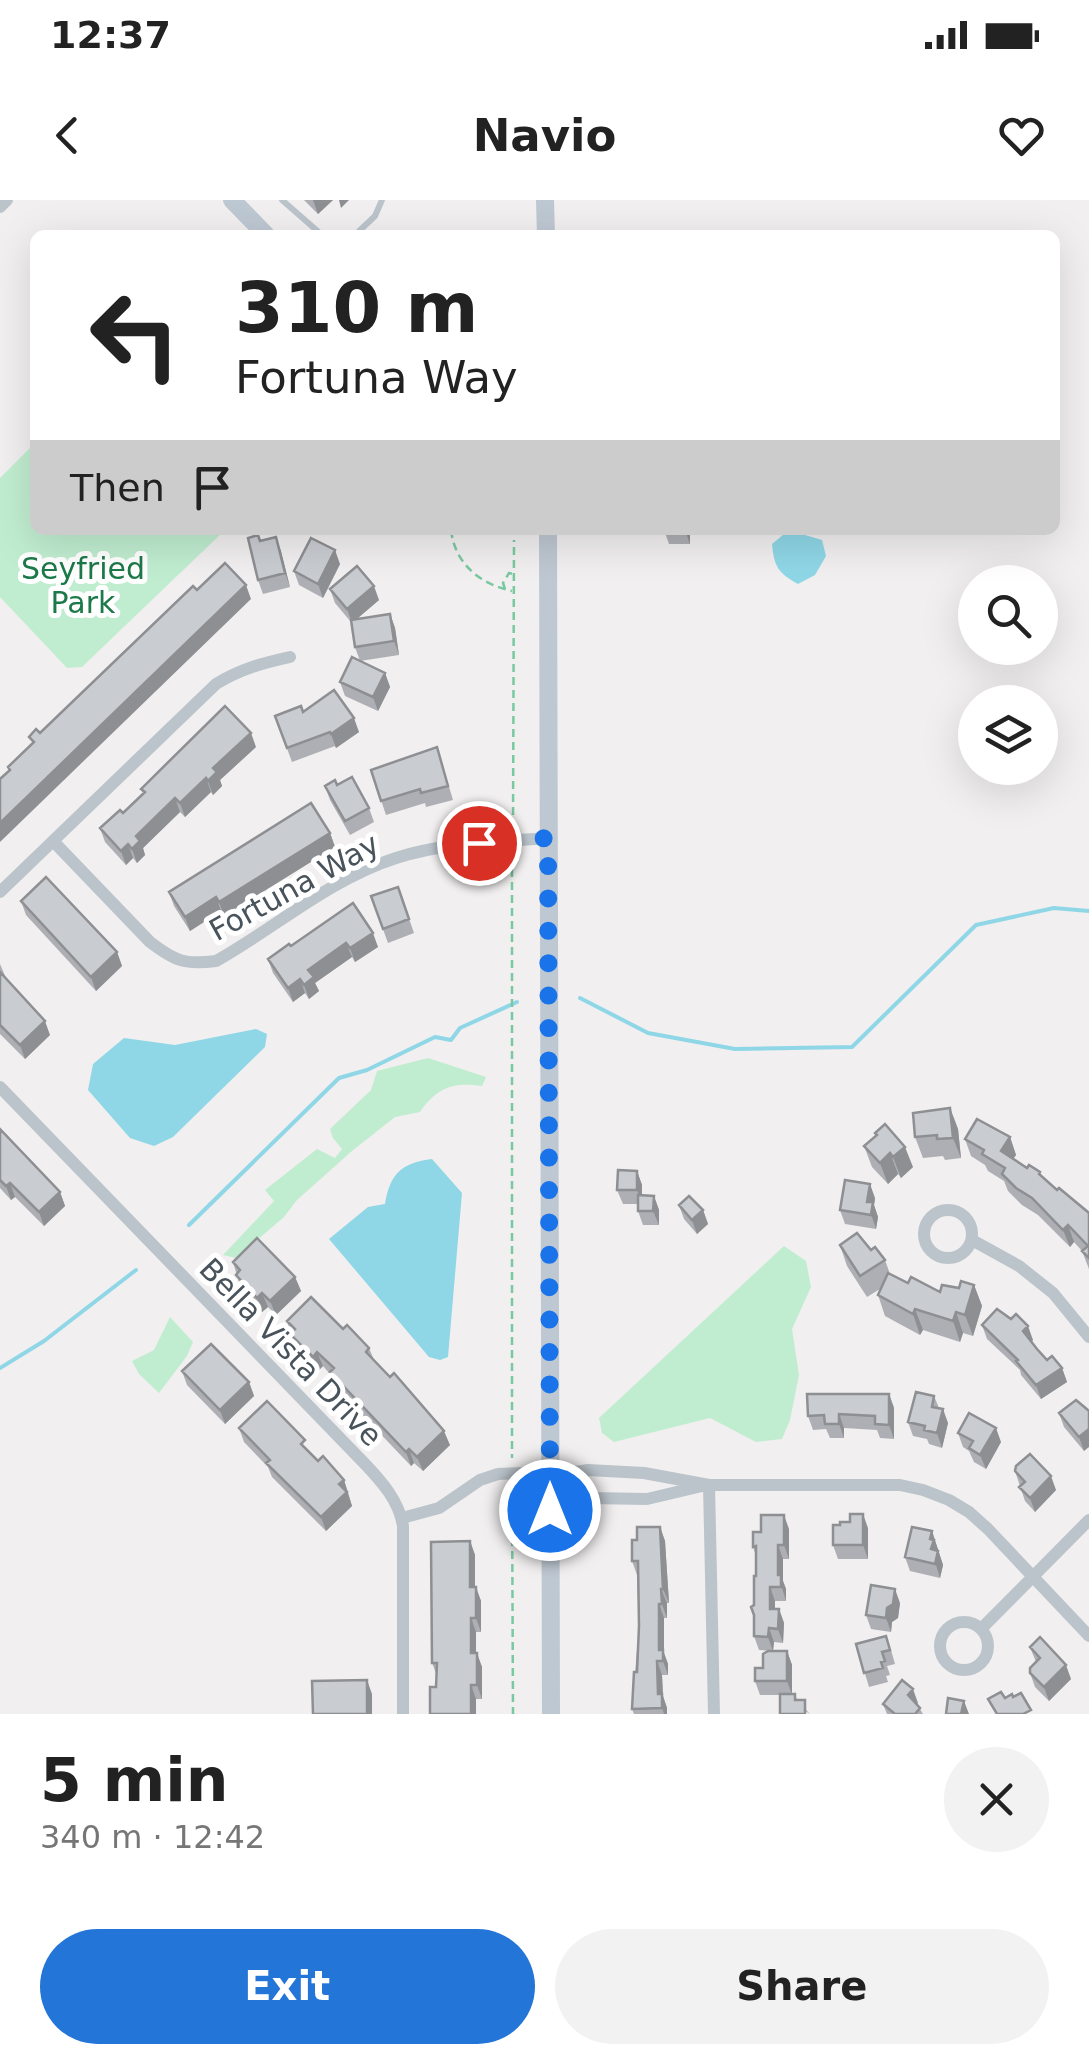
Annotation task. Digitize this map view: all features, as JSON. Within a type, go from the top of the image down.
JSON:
[{"type":"main road","points":[[545,200],[546,230]]},
{"type":"main road","points":[[241,204],[262,230]]},
{"type":"main road","points":[[548,535],[552,1714]]},
{"type":"street","points":[[0,207],[6,200]]},
{"type":"street","points":[[0,892],[216,684],[245,668],[290,657]]},
{"type":"street","name":"Fortuna Way","points":[[52,841],[150,942],[167,955],[190,964],[216,960],[350,878],[394,858],[444,845],[548,838]]},
{"type":"street","name":"Bella Vista Drive","points":[[0,1087],[366,1464],[387,1489],[402,1518]]},
{"type":"street","points":[[972,1240],[1019,1266],[1052,1294],[1089,1337]]},
{"type":"street","points":[[403,1714],[402,1518],[439,1508],[480,1480],[498,1474],[550,1476],[588,1470],[644,1473],[709,1485],[900,1486],[923,1490],[949,1500],[988,1529],[1089,1636]]},
{"type":"street","points":[[550,1476],[589,1498],[647,1498],[709,1485]]},
{"type":"street","points":[[709,1485],[714,1714]]},
{"type":"street","points":[[980,1629],[1089,1520]]},
{"type":"lane","points":[[282,200],[316,230]]},
{"type":"lane","points":[[360,230],[375,216],[382,200]]},
{"type":"path","points":[[451,535],[458,557],[466,566],[487,582],[514,591]]},
{"type":"path","points":[[512,814],[514,540]]},
{"type":"path","points":[[505,590],[506,576],[514,574]]},
{"type":"path","points":[[511,868],[512,1452]]},
{"type":"path","points":[[512,1498],[513,1714]]},
{"type":"green space","name":"Seyfried Park","points":[[30,448],[30,535],[220,535],[82,667],[67,668],[0,597],[0,478]]},
{"type":"green space","points":[[428,1058],[486,1077],[482,1086],[446,1089],[420,1112],[395,1117],[352,1151],[236,1258],[223,1255],[274,1201],[265,1190],[317,1149],[335,1158],[342,1149],[330,1129],[371,1090],[377,1071]]},
{"type":"green space","points":[[784,1246],[806,1261],[811,1287],[792,1329],[799,1375],[782,1439],[756,1442],[710,1418],[614,1442],[602,1433],[599,1418]]},
{"type":"green space","points":[[170,1317],[193,1342],[159,1393],[139,1374],[132,1361],[154,1350]]},
{"type":"water","points":[[783,535],[805,535],[822,540],[826,556],[815,575],[798,584],[778,568],[772,544]]},
{"type":"water","points":[[256,1029],[267,1034],[265,1047],[173,1137],[154,1146],[130,1138],[88,1090],[93,1064],[124,1038],[175,1045]]},
{"type":"water","points":[[432,1159],[462,1193],[448,1357],[440,1360],[429,1357],[329,1239],[368,1207],[385,1204],[390,1185],[405,1167]]},
{"type":"building","points":[[258,535],[260,541],[276,537],[285,573],[258,580],[248,538]]},
{"type":"building","points":[[311,538],[335,550],[318,584],[294,571]]},
{"type":"building","points":[[225,563],[246,585],[0,823],[0,779],[34,742],[29,737],[36,729],[40,733],[193,586],[197,590]]},
{"type":"building","points":[[357,566],[374,586],[347,609],[330,589]]},
{"type":"building","points":[[390,614],[394,641],[355,647],[351,620]]},
{"type":"building","points":[[352,657],[385,673],[373,697],[340,682]]},
{"type":"building","points":[[334,690],[354,718],[331,734],[287,748],[275,716],[301,706],[303,712]]},
{"type":"building","points":[[225,706],[251,733],[213,768],[217,772],[208,781],[206,778],[180,803],[175,798],[136,836],[140,841],[132,849],[128,844],[121,851],[100,828],[145,792],[141,789]]},
{"type":"building","points":[[437,747],[448,786],[421,793],[420,789],[381,801],[371,770]]},
{"type":"building","points":[[352,777],[369,808],[345,821],[325,786]]},
{"type":"building","points":[[311,803],[330,833],[219,902],[216,897],[185,917],[169,892]]},
{"type":"building","points":[[46,877],[117,952],[91,977],[21,901]]},
{"type":"building","points":[[398,887],[409,919],[383,929],[371,896]]},
{"type":"building","points":[[353,903],[373,933],[350,948],[346,943],[308,970],[314,977],[304,985],[300,979],[288,988],[268,959]]},
{"type":"building","points":[[0,972],[45,1021],[20,1045],[0,1025]]},
{"type":"building","points":[[950,1108],[953,1138],[915,1137],[913,1113]]},
{"type":"building","points":[[977,1119],[1010,1137],[1001,1151],[1040,1172],[1089,1213],[1089,1258],[1082,1251],[1088,1246],[1068,1225],[1063,1230],[1002,1174],[1005,1168],[965,1139]]},
{"type":"building","points":[[885,1124],[905,1147],[893,1157],[890,1153],[880,1163],[864,1146]]},
{"type":"building","points":[[0,1129],[60,1192],[39,1212],[10,1183],[6,1186],[0,1180]]},
{"type":"building","points":[[618,1170],[637,1171],[637,1190],[617,1190]]},
{"type":"building","points":[[845,1180],[870,1184],[867,1202],[873,1202],[871,1215],[840,1210]]},
{"type":"building","points":[[638,1195],[654,1196],[653,1211],[638,1211]]},
{"type":"building","points":[[689,1196],[703,1210],[692,1220],[679,1205]]},
{"type":"building","points":[[857,1233],[885,1260],[860,1276],[840,1245]]},
{"type":"building","points":[[257,1238],[295,1277],[270,1301],[262,1293],[257,1298],[236,1275],[240,1270],[233,1262]]},
{"type":"building","points":[[888,1273],[908,1283],[911,1277],[940,1292],[942,1285],[959,1288],[961,1281],[974,1285],[965,1315],[956,1312],[953,1321],[915,1309],[913,1314],[878,1295]]},
{"type":"building","points":[[311,1297],[343,1329],[347,1325],[369,1348],[366,1352],[390,1377],[394,1373],[444,1431],[417,1457],[409,1449],[406,1452],[330,1372],[334,1368],[317,1352],[313,1357],[290,1334],[295,1329],[287,1321]]},
{"type":"building","points":[[997,1309],[1011,1319],[1016,1314],[1028,1326],[1023,1331],[1037,1349],[1047,1360],[1052,1356],[1062,1368],[1036,1385],[1018,1360],[982,1325]]},
{"type":"building","points":[[211,1344],[249,1382],[220,1410],[182,1371]]},
{"type":"building","points":[[916,1392],[934,1396],[932,1407],[943,1409],[937,1433],[908,1422]]},
{"type":"building","points":[[807,1394],[889,1394],[889,1425],[875,1424],[875,1416],[839,1414],[839,1424],[825,1424],[824,1415],[808,1416]]},
{"type":"building","points":[[1076,1400],[1089,1411],[1089,1429],[1079,1437],[1059,1413]]},
{"type":"building","points":[[267,1401],[305,1440],[301,1444],[318,1461],[323,1456],[344,1480],[339,1484],[347,1492],[321,1517],[266,1463],[270,1460],[239,1428]]},
{"type":"building","points":[[969,1413],[996,1428],[980,1455],[969,1448],[973,1441],[958,1433]]},
{"type":"building","points":[[1030,1454],[1051,1476],[1030,1498],[1019,1487],[1025,1482],[1015,1471]]},
{"type":"building","points":[[850,1514],[863,1514],[863,1545],[833,1545],[833,1525],[850,1522]]},
{"type":"building","points":[[761,1515],[784,1515],[784,1545],[778,1545],[781,1587],[770,1587],[770,1609],[779,1609],[778,1629],[769,1628],[768,1637],[754,1636],[751,1607],[756,1576],[753,1532],[761,1532]]},
{"type":"building","points":[[637,1527],[660,1527],[663,1589],[659,1604],[659,1650],[663,1650],[663,1661],[657,1661],[662,1708],[632,1709],[639,1626],[638,1561],[632,1561],[632,1540],[637,1540]]},
{"type":"building","points":[[912,1527],[932,1531],[931,1549],[938,1551],[935,1564],[905,1557]]},
{"type":"building","points":[[470,1541],[470,1587],[476,1587],[471,1653],[477,1653],[477,1685],[471,1685],[471,1714],[430,1714],[430,1687],[436,1687],[437,1663],[432,1663],[431,1542]]},
{"type":"building","points":[[871,1585],[895,1589],[886,1618],[866,1615]]},
{"type":"building","points":[[886,1636],[890,1650],[882,1652],[883,1668],[864,1673],[856,1644]]},
{"type":"building","points":[[1040,1637],[1066,1665],[1044,1687],[1030,1673],[1040,1658],[1030,1647]]},
{"type":"building","points":[[787,1651],[787,1681],[755,1681],[755,1668],[763,1668],[763,1654]]},
{"type":"building","points":[[367,1680],[367,1714],[313,1714],[312,1681]]},
{"type":"building","points":[[902,1680],[913,1689],[908,1695],[920,1708],[915,1714],[895,1714],[883,1704]]},
{"type":"building","points":[[1001,1692],[1005,1698],[1021,1693],[1031,1710],[1023,1714],[997,1714],[988,1699]]},
{"type":"building","points":[[780,1694],[795,1694],[795,1700],[805,1700],[805,1714],[780,1714]]},
{"type":"building","points":[[948,1698],[964,1701],[961,1714],[946,1714]]},
{"type":"waterway","points":[[580,998],[648,1033],[735,1049],[852,1047],[976,925],[1054,908],[1089,911]]},
{"type":"waterway","points":[[189,1225],[339,1078],[367,1070],[435,1037],[451,1040],[460,1028],[517,1002]]},
{"type":"waterway","points":[[0,1368],[44,1341],[136,1270]]},
{"type":"route","points":[[479,843],[548,838],[550,1510]]}]
